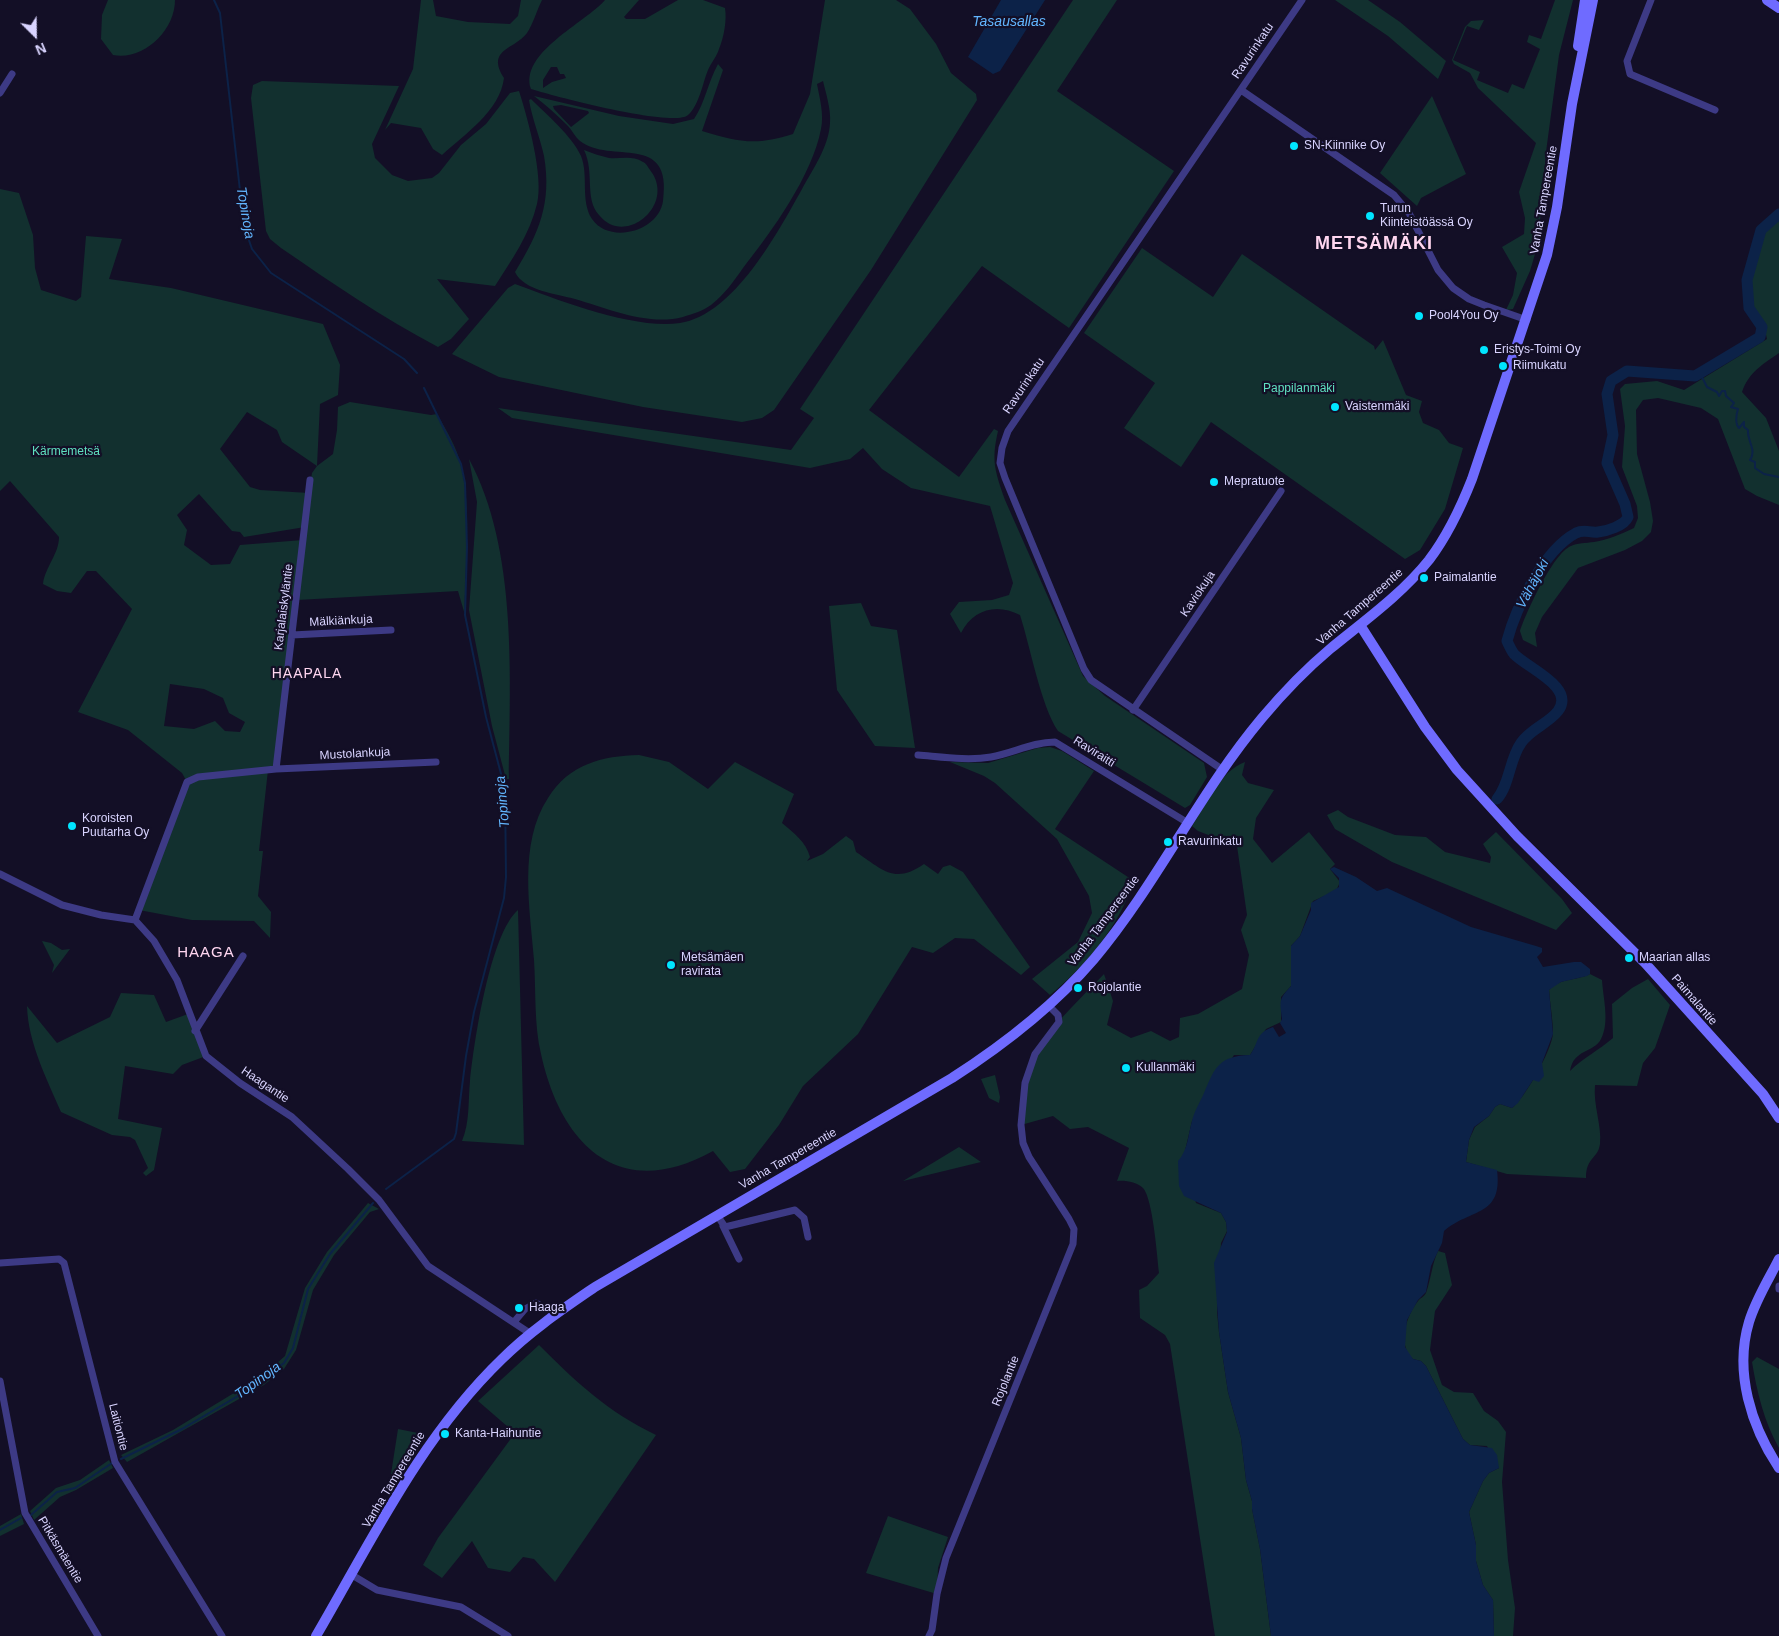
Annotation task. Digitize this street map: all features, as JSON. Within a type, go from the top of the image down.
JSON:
[{"type":"main road","name":"Vanha Tampereentie","points":[[316,1636],[419,1459],[440,1429],[502,1358],[556,1314],[636,1262],[959,1073],[1001,1045],[1050,1006],[1104,946],[1138,900],[1223,770],[1280,697],[1312,664],[1418,573],[1438,547],[1459,510],[1527,320],[1553,229],[1572,104],[1585,0]]},
{"type":"main road","name":"Vanha Tampereentie","points":[[1572,104],[1593,0]]},
{"type":"main road","points":[[1767,0],[1779,8]]},
{"type":"main road","name":"Paimalantie","points":[[1360,624],[1425,727],[1457,770],[1511,830],[1645,963],[1763,1094],[1779,1118]]},
{"type":"main road","points":[[1779,1259],[1750,1321],[1743,1365],[1746,1388],[1754,1417],[1765,1445],[1779,1468]]},
{"type":"street","name":"Ravurinkatu","points":[[1223,770],[1091,680],[1084,669],[1000,462],[1002,448],[1008,431],[1034,391],[1302,0]]},
{"type":"street","points":[[1651,0],[1627,61],[1629,72],[1715,110]]},
{"type":"street","points":[[0,93],[12,74]]},
{"type":"street","points":[[1240,90],[1394,195],[1409,213],[1438,270],[1460,294],[1484,305],[1527,320]]},
{"type":"street","name":"Karjalaiskyläntie","points":[[276,769],[310,480]]},
{"type":"street","name":"Kaviokuja","points":[[1134,710],[1281,491]]},
{"type":"street","name":"Mälkiänkuja","points":[[292,635],[391,630]]},
{"type":"street","name":"Raviraitti","points":[[918,755],[974,759],[991,757],[1041,743],[1055,742],[1188,823]]},
{"type":"street","name":"Mustolankuja","points":[[276,769],[436,762]]},
{"type":"street","points":[[0,874],[62,905],[101,915],[135,920],[187,782],[198,776],[276,769]]},
{"type":"street","name":"Haagantie","points":[[135,920],[146,930],[166,958],[177,980],[195,1032],[206,1056],[240,1083],[292,1116],[379,1200],[428,1266],[530,1334]]},
{"type":"street","points":[[195,1032],[243,956]]},
{"type":"street","name":"Rojolantie","points":[[929,1636],[932,1630],[937,1594],[946,1558],[1073,1244],[1074,1230],[1070,1219],[1023,1143],[1021,1126],[1025,1083],[1035,1054],[1059,1022],[1058,1016],[1050,1006]]},
{"type":"street","points":[[723,1226],[731,1226],[795,1210],[801,1213],[804,1218],[808,1237]]},
{"type":"street","points":[[717,1215],[739,1259]]},
{"type":"street","name":"Laitiontie","points":[[0,1263],[59,1259],[64,1263],[115,1462],[222,1636]]},
{"type":"street","points":[[514,1322],[525,1309],[536,1303],[556,1314]]},
{"type":"street","name":"Pitkäsmäentie","points":[[0,1381],[25,1513],[98,1636]]},
{"type":"street","points":[[352,1575],[376,1590],[461,1606],[508,1636]]},
{"type":"green space","points":[[108,0],[175,0],[174,12],[170,23],[163,33],[146,48],[124,56],[113,55],[101,39],[102,15]]},
{"type":"green space","points":[[421,0],[433,0],[436,16],[468,22],[510,24],[518,16],[521,0],[542,0],[527,33],[500,56],[498,61],[499,68],[504,78],[496,101],[471,130],[442,155],[433,149],[421,128],[391,123],[385,130],[413,69]]},
{"type":"green space","points":[[605,0],[639,0],[624,17],[626,19],[645,19],[678,0],[703,0],[725,8],[724,34],[721,44],[708,70],[698,100],[688,115],[678,118],[661,117],[612,110],[531,89],[530,76],[535,63],[544,51]],"holes":[[[551,67],[557,67],[560,74],[564,74],[566,78],[552,82],[543,88],[543,80]]]},
{"type":"green space","points":[[825,0],[896,0],[910,9],[936,44],[951,73],[976,94],[977,100],[871,270],[774,410],[762,418],[742,422],[643,407],[499,377],[452,354],[508,288],[515,284],[597,312],[641,322],[680,323],[700,317],[718,305],[736,288],[767,248],[820,157],[827,140],[830,123],[829,107],[823,81],[817,84],[822,118],[821,129],[809,165],[790,202],[729,288],[711,305],[701,311],[670,319],[642,318],[533,288],[519,278],[515,272],[537,231],[545,203],[546,173],[544,156],[530,107],[529,100],[531,99],[559,126],[572,141],[581,156],[588,212],[600,227],[621,233],[644,227],[660,211],[663,201],[664,179],[658,165],[649,158],[636,154],[593,148],[580,141],[564,122],[534,96],[619,116],[673,124],[694,119],[718,64],[723,70],[702,131],[737,140],[757,141],[793,134],[810,94]],"holes":[[[561,105],[588,111],[589,113],[571,127],[553,106]]]},
{"type":"green space","points":[[1073,0],[1117,0],[1057,91],[1174,171],[1069,328],[982,266],[869,410],[959,477],[994,429],[998,431],[995,466],[1005,500],[1083,676],[1105,696],[1204,763],[1207,777],[1190,805],[1185,808],[1058,731],[1046,707],[1020,615],[1003,609],[986,610],[972,618],[961,633],[950,614],[959,602],[992,600],[1009,595],[1013,583],[990,506],[911,488],[882,469],[863,448],[850,459],[810,468],[512,418],[498,408],[791,450],[814,418],[800,409]]},
{"type":"green space","points":[[1335,0],[1368,0],[1400,22],[1446,61],[1438,79],[1388,36]]},
{"type":"green space","points":[[1555,0],[1573,0],[1559,55],[1546,152],[1538,244],[1530,271],[1513,309],[1506,310],[1513,295],[1517,273],[1502,247],[1524,234],[1525,218],[1519,192],[1536,143],[1478,88],[1470,73],[1454,64],[1452,60],[1465,27],[1471,21],[1484,20],[1479,30],[1467,26],[1453,60],[1480,72],[1477,80],[1508,93],[1512,84],[1524,89],[1540,49],[1527,42],[1529,35],[1541,39]]},
{"type":"green space","points":[[262,81],[399,86],[372,144],[375,158],[392,175],[408,181],[432,178],[439,173],[461,145],[486,124],[510,93],[519,91],[537,164],[539,193],[534,215],[525,237],[495,286],[437,279],[469,319],[451,339],[438,347],[418,336],[339,287],[270,239],[266,231],[251,98],[253,85]]},
{"type":"green space","points":[[1432,96],[1466,174],[1421,198],[1417,206],[1380,173]]},
{"type":"green space","points":[[584,150],[609,158],[635,159],[646,164],[657,183],[657,196],[653,208],[644,218],[634,224],[622,227],[610,224],[599,215],[592,201],[589,167]]},
{"type":"green space","name":"Kärmemetsä","points":[[0,189],[19,193],[33,235],[35,268],[41,290],[76,301],[81,297],[86,236],[122,239],[109,279],[171,288],[323,324],[340,365],[338,395],[320,404],[317,466],[333,454],[338,407],[350,402],[431,415],[437,414],[457,452],[465,484],[467,540],[465,615],[458,591],[297,600],[276,769],[268,770],[259,851],[263,851],[258,896],[271,912],[270,938],[254,921],[192,920],[139,910],[187,782],[182,773],[128,730],[78,712],[132,609],[96,571],[87,571],[71,593],[57,591],[43,584],[46,572],[57,549],[59,537],[10,481],[0,491]],"holes":[[[247,412],[277,430],[282,442],[317,466],[312,473],[309,493],[260,490],[250,487],[220,449]],[[199,494],[232,531],[240,532],[244,537],[305,527],[303,540],[240,545],[230,564],[211,565],[184,545],[187,530],[177,515]],[[170,684],[204,689],[223,698],[229,713],[245,722],[240,732],[225,731],[215,721],[194,729],[164,726]]]},
{"type":"green space","points":[[1779,218],[1779,353],[1752,374],[1742,392],[1766,418],[1779,451],[1779,505],[1745,489],[1718,419],[1701,408],[1658,398],[1643,400],[1636,410],[1637,454],[1650,502],[1653,521],[1651,532],[1642,541],[1625,550],[1578,568],[1542,617],[1535,633],[1537,647],[1523,640],[1520,631],[1528,611],[1541,584],[1564,551],[1573,545],[1604,540],[1634,528],[1638,518],[1637,506],[1622,467],[1625,426],[1620,389],[1625,384],[1657,381],[1684,390],[1767,339],[1763,327],[1752,311],[1749,293],[1750,281],[1755,257],[1763,236],[1768,227]]},
{"type":"green space","name":"Pappilanmäki","points":[[1142,248],[1213,297],[1242,254],[1374,346],[1375,350],[1383,340],[1406,395],[1422,401],[1419,412],[1423,423],[1439,430],[1449,443],[1463,448],[1445,509],[1420,550],[1405,559],[1211,422],[1181,467],[1124,428],[1155,383],[1084,333]]},
{"type":"green space","points":[[469,459],[485,495],[496,533],[503,573],[510,657],[509,779],[506,779],[492,726],[469,610],[477,502]]},
{"type":"green space","points":[[861,603],[871,626],[897,630],[915,748],[875,746],[837,690],[829,606]]},
{"type":"green space","points":[[1050,747],[1062,751],[1094,771],[1055,829],[1134,881],[1119,914],[1100,944],[1089,958],[1050,995],[1032,979],[1078,942],[1092,913],[1089,896],[1057,839],[995,783],[984,776],[950,762],[988,763],[1038,748]]},
{"type":"green space","name":"Metsämäen ravirata","points":[[639,755],[669,762],[708,789],[735,762],[794,794],[782,823],[806,847],[810,857],[807,861],[823,854],[846,836],[853,841],[856,852],[881,869],[889,872],[896,874],[904,873],[924,864],[938,874],[943,867],[950,865],[963,872],[1030,967],[1021,975],[974,939],[955,938],[933,953],[912,947],[858,1034],[803,1086],[779,1125],[745,1169],[730,1172],[713,1151],[680,1166],[650,1171],[623,1167],[600,1156],[580,1139],[563,1115],[550,1087],[541,1054],[536,1020],[528,877],[529,856],[539,816],[556,786],[576,770],[588,764],[612,757]]},
{"type":"green space","points":[[1245,762],[1242,775],[1248,783],[1274,790],[1256,818],[1253,839],[1272,863],[1309,832],[1335,864],[1330,869],[1340,882],[1336,891],[1313,901],[1300,936],[1291,946],[1291,986],[1281,997],[1281,1022],[1266,1029],[1250,1055],[1234,1055],[1192,1121],[1184,1155],[1196,1203],[1221,1213],[1226,1222],[1227,1231],[1221,1243],[1217,1312],[1219,1332],[1228,1392],[1241,1438],[1246,1480],[1252,1501],[1271,1636],[1215,1636],[1170,1344],[1165,1335],[1140,1318],[1139,1290],[1147,1286],[1159,1273],[1154,1228],[1146,1194],[1138,1184],[1117,1181],[1129,1148],[1088,1127],[1070,1129],[1053,1116],[1021,1125],[1025,1083],[1037,1051],[1068,1011],[1104,974],[1113,1001],[1107,1025],[1131,1038],[1151,1031],[1170,1041],[1179,1037],[1180,1018],[1198,1014],[1242,989],[1249,955],[1241,930],[1247,915],[1237,846],[1198,831],[1192,826],[1221,781],[1236,766]]},
{"type":"green space","points":[[1338,810],[1348,817],[1395,835],[1426,837],[1445,852],[1490,863],[1491,857],[1483,844],[1496,832],[1562,899],[1572,913],[1556,930],[1392,862],[1335,829],[1327,815]]},
{"type":"green space","points":[[518,910],[524,1145],[462,1141],[468,1119],[472,1063],[485,990],[499,941],[508,923]]},
{"type":"green space","points":[[42,941],[51,943],[62,950],[70,949],[52,973],[54,965]]},
{"type":"green space","points":[[1590,974],[1602,980],[1606,1018],[1604,1032],[1594,1047],[1575,1059],[1570,1071],[1613,1038],[1612,1004],[1632,988],[1648,979],[1670,1005],[1655,1048],[1643,1063],[1637,1086],[1595,1085],[1600,1144],[1597,1153],[1588,1166],[1586,1178],[1507,1174],[1466,1162],[1469,1140],[1475,1127],[1500,1104],[1512,1108],[1524,1094],[1543,1062],[1553,1033],[1549,990],[1558,983]]},
{"type":"green space","points":[[121,993],[154,995],[166,1022],[188,1014],[206,1056],[182,1065],[173,1074],[125,1066],[118,1119],[162,1128],[154,1170],[146,1176],[143,1173],[148,1168],[135,1140],[130,1137],[112,1135],[61,1112],[39,1060],[28,1020],[27,1006],[57,1043],[110,1017]]},
{"type":"green space","points":[[995,1075],[1000,1097],[999,1103],[989,1098],[981,1079]]},
{"type":"green space","points":[[959,1147],[981,1162],[903,1181]]},
{"type":"green space","points":[[368,1203],[379,1209],[370,1212],[334,1255],[313,1290],[296,1350],[284,1369],[264,1385],[127,1462],[121,1455],[173,1430],[262,1376],[285,1356],[305,1288],[327,1252]]},
{"type":"green space","points":[[1438,1251],[1445,1253],[1452,1285],[1435,1311],[1430,1350],[1442,1385],[1454,1392],[1473,1393],[1484,1411],[1498,1421],[1506,1432],[1502,1482],[1508,1560],[1515,1608],[1513,1636],[1494,1636],[1493,1600],[1483,1585],[1476,1561],[1476,1545],[1469,1512],[1483,1481],[1489,1473],[1499,1468],[1487,1446],[1470,1445],[1463,1439],[1426,1366],[1421,1361],[1413,1359],[1405,1346],[1404,1338],[1407,1322],[1414,1307],[1426,1293]]},
{"type":"green space","points":[[539,1345],[593,1395],[623,1416],[656,1435],[555,1582],[534,1559],[523,1557],[510,1572],[488,1568],[472,1541],[442,1578],[423,1565],[438,1538],[515,1433],[478,1401]]},
{"type":"green space","points":[[1757,1357],[1779,1369],[1779,1448],[1769,1428],[1759,1396],[1752,1362]]},
{"type":"green space","points":[[398,1429],[423,1434],[396,1476],[391,1474]]},
{"type":"green space","points":[[109,1460],[113,1468],[76,1490],[60,1497],[34,1520],[30,1511],[56,1488],[80,1480]]},
{"type":"green space","points":[[21,1514],[24,1524],[0,1536],[0,1526]]},
{"type":"green space","points":[[888,1516],[948,1537],[938,1568],[937,1594],[866,1573]]},
{"type":"water","name":"Tasausallas","points":[[1001,0],[1045,0],[1000,71],[993,74],[968,57]]},
{"type":"water","points":[[1334,867],[1356,877],[1377,891],[1387,888],[1471,927],[1542,948],[1542,952],[1537,957],[1543,967],[1581,962],[1590,969],[1590,974],[1587,976],[1561,982],[1549,990],[1553,1034],[1542,1063],[1544,1076],[1539,1082],[1533,1080],[1518,1103],[1512,1108],[1500,1104],[1495,1107],[1489,1116],[1474,1127],[1469,1140],[1466,1162],[1497,1170],[1498,1185],[1495,1196],[1483,1210],[1444,1231],[1442,1243],[1431,1266],[1426,1292],[1418,1300],[1407,1320],[1405,1347],[1413,1359],[1421,1361],[1426,1366],[1463,1439],[1470,1445],[1492,1448],[1497,1455],[1499,1468],[1489,1473],[1483,1481],[1469,1512],[1476,1545],[1476,1561],[1483,1585],[1493,1600],[1494,1636],[1271,1636],[1252,1501],[1246,1480],[1241,1438],[1228,1392],[1219,1332],[1214,1263],[1227,1232],[1226,1222],[1221,1213],[1184,1196],[1179,1186],[1178,1161],[1186,1147],[1196,1111],[1215,1070],[1231,1058],[1250,1055],[1260,1035],[1267,1029],[1273,1027],[1279,1037],[1286,1033],[1280,1023],[1282,1019],[1281,1004],[1282,998],[1291,986],[1291,946],[1300,936],[1311,910],[1311,903],[1339,887],[1339,878],[1330,869]]},
{"type":"waterway","name":"Topinoja","points":[[214,0],[220,13],[244,226],[252,249],[271,273],[404,359],[417,373]]},
{"type":"waterway","name":"Vähäjoki","points":[[1497,799],[1505,786],[1514,757],[1521,743],[1529,734],[1554,716],[1562,702],[1561,694],[1555,686],[1514,654],[1507,641],[1524,596],[1542,566],[1564,541],[1579,532],[1598,532],[1615,528],[1628,517],[1625,504],[1607,463],[1613,435],[1607,394],[1611,381],[1627,371],[1695,376],[1760,337],[1762,327],[1749,308],[1747,280],[1761,230],[1779,214]]},
{"type":"waterway","points":[[1701,375],[1707,387],[1717,392],[1719,396],[1722,391],[1725,391],[1726,396],[1734,403],[1731,407],[1738,409],[1737,424],[1739,428],[1744,422],[1744,427],[1748,430],[1752,449],[1750,460],[1755,462],[1755,468],[1764,474],[1779,477]]},
{"type":"waterway","name":"Topinoja","points":[[386,1189],[454,1139],[474,1012],[504,898],[506,877],[505,789],[486,717],[465,615],[467,547],[465,483],[461,464],[424,388]]},
{"type":"waterway","name":"Topinoja","points":[[121,1459],[182,1429],[243,1393],[284,1363],[293,1348],[308,1289],[330,1254],[373,1203]]},
{"type":"waterway","name":"Topinoja","points":[[31,1515],[57,1492],[75,1488],[112,1463]]},
{"type":"waterway","name":"Topinoja","points":[[0,1530],[21,1518]]},
{"type":"place","name":"SN-Kiinnike Oy","points":[[1294,146]]},
{"type":"place","name":"Turun Kiinteistöässä Oy","points":[[1370,216]]},
{"type":"place","name":"Pool4You Oy","points":[[1419,316]]},
{"type":"place","name":"Eristys-Toimi Oy","points":[[1484,350]]},
{"type":"place","name":"Riimukatu","points":[[1503,366]]},
{"type":"place","name":"Vaistenmäki","points":[[1335,407]]},
{"type":"place","name":"Mepratuote","points":[[1214,482]]},
{"type":"place","name":"Paimalantie","points":[[1424,578]]},
{"type":"place","name":"Koroisten Puutarha Oy","points":[[72,826]]},
{"type":"place","name":"Ravurinkatu","points":[[1168,842]]},
{"type":"place","name":"Maarian allas","points":[[1629,958]]},
{"type":"place","name":"Metsämäen ravirata","points":[[671,965]]},
{"type":"place","name":"Rojolantie","points":[[1078,988]]},
{"type":"place","name":"Kullanmäki","points":[[1126,1068]]},
{"type":"place","name":"Haaga","points":[[519,1308]]},
{"type":"place","name":"Kanta-Haihuntie","points":[[445,1434]]},
{"type":"district","name":"METSÄMÄKI","points":[[1374,244]]},
{"type":"district","name":"HAAPALA","points":[[307,674]]},
{"type":"district","name":"HAAGA","points":[[206,953]]}]
